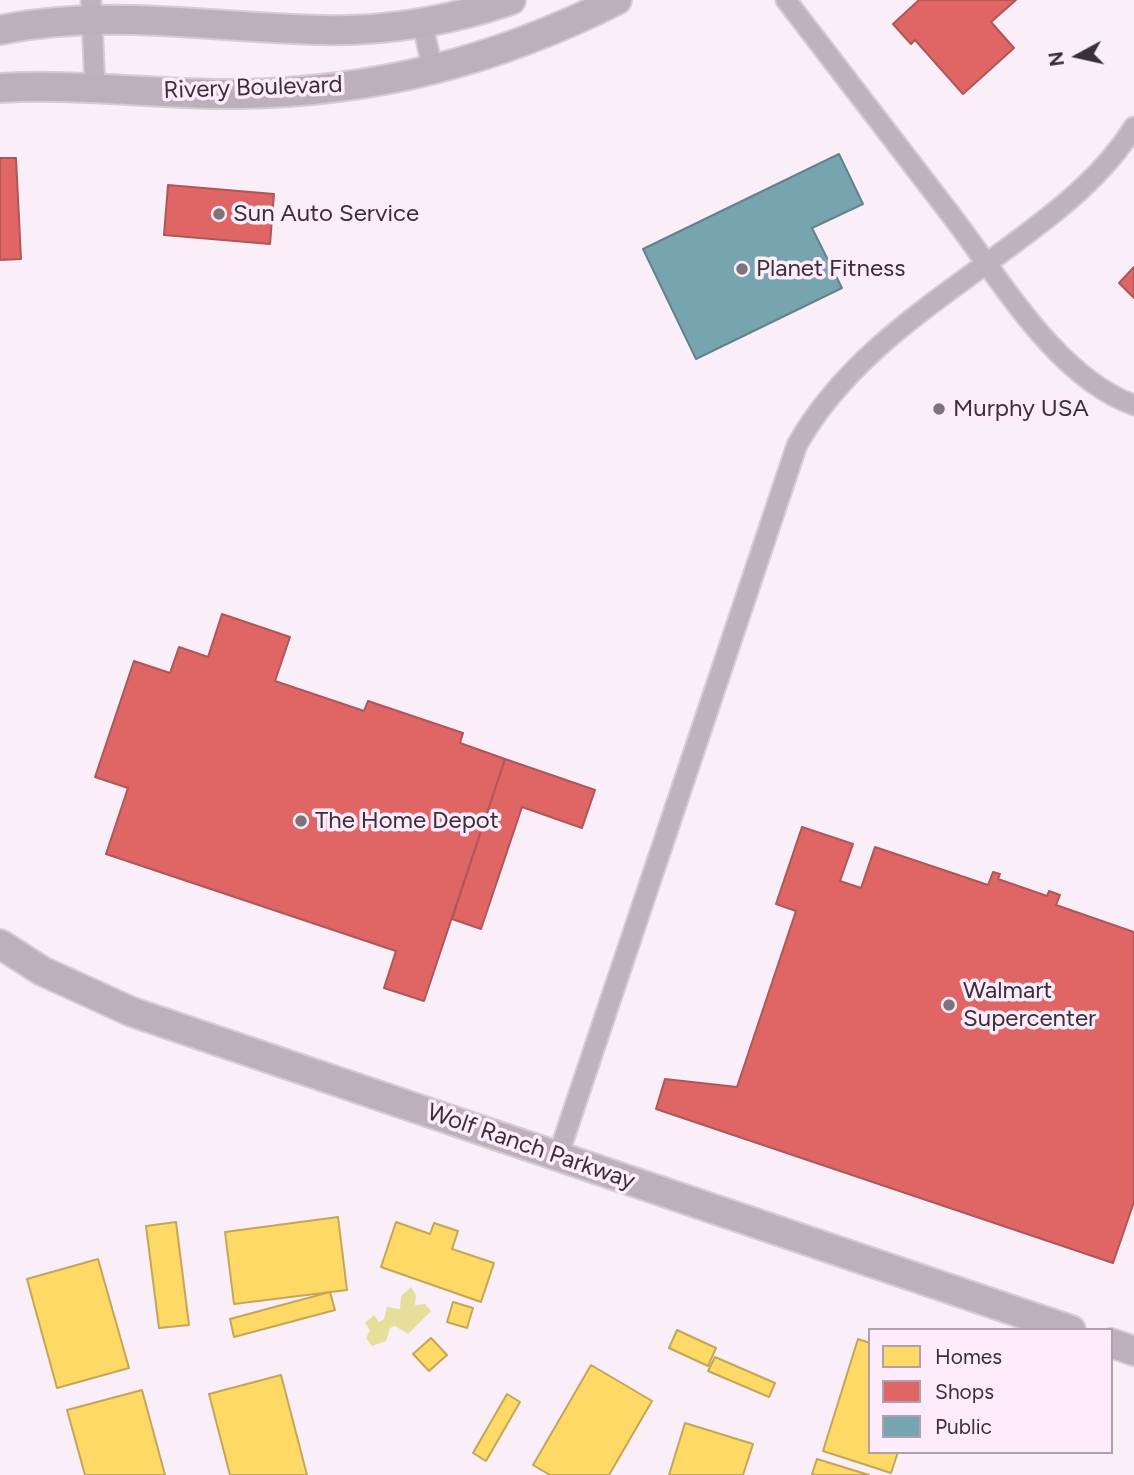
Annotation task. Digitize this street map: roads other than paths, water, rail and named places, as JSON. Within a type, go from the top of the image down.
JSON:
[{"type":"street","points":[[0,30],[92,9],[156,19],[325,31],[422,21],[511,0]]},
{"type":"street","name":"Rivery Boulevard","points":[[0,88],[95,87],[178,93],[300,92],[433,71],[494,54],[566,26],[617,0]]},
{"type":"street","points":[[786,0],[1028,319],[1090,382],[1116,398],[1134,405]]},
{"type":"street","points":[[92,9],[95,87]]},
{"type":"street","points":[[422,21],[433,71]]},
{"type":"street","points":[[558,1156],[796,445],[812,419],[853,369],[1090,182],[1122,147],[1134,127]]},
{"type":"street","name":"Wolf Ranch Parkway","points":[[0,944],[42,971],[132,1012],[1065,1328]]},
{"type":"street","points":[[1113,1344],[1134,1351]]},
{"type":"place","name":"Sun Auto Service","points":[[219,214]]},
{"type":"place","name":"Planet Fitness","points":[[742,269]]},
{"type":"place","name":"Murphy USA","points":[[939,409]]},
{"type":"place","name":"The Home Depot","points":[[301,821]]},
{"type":"place","name":"Walmart Supercenter","points":[[949,1005]]}]
